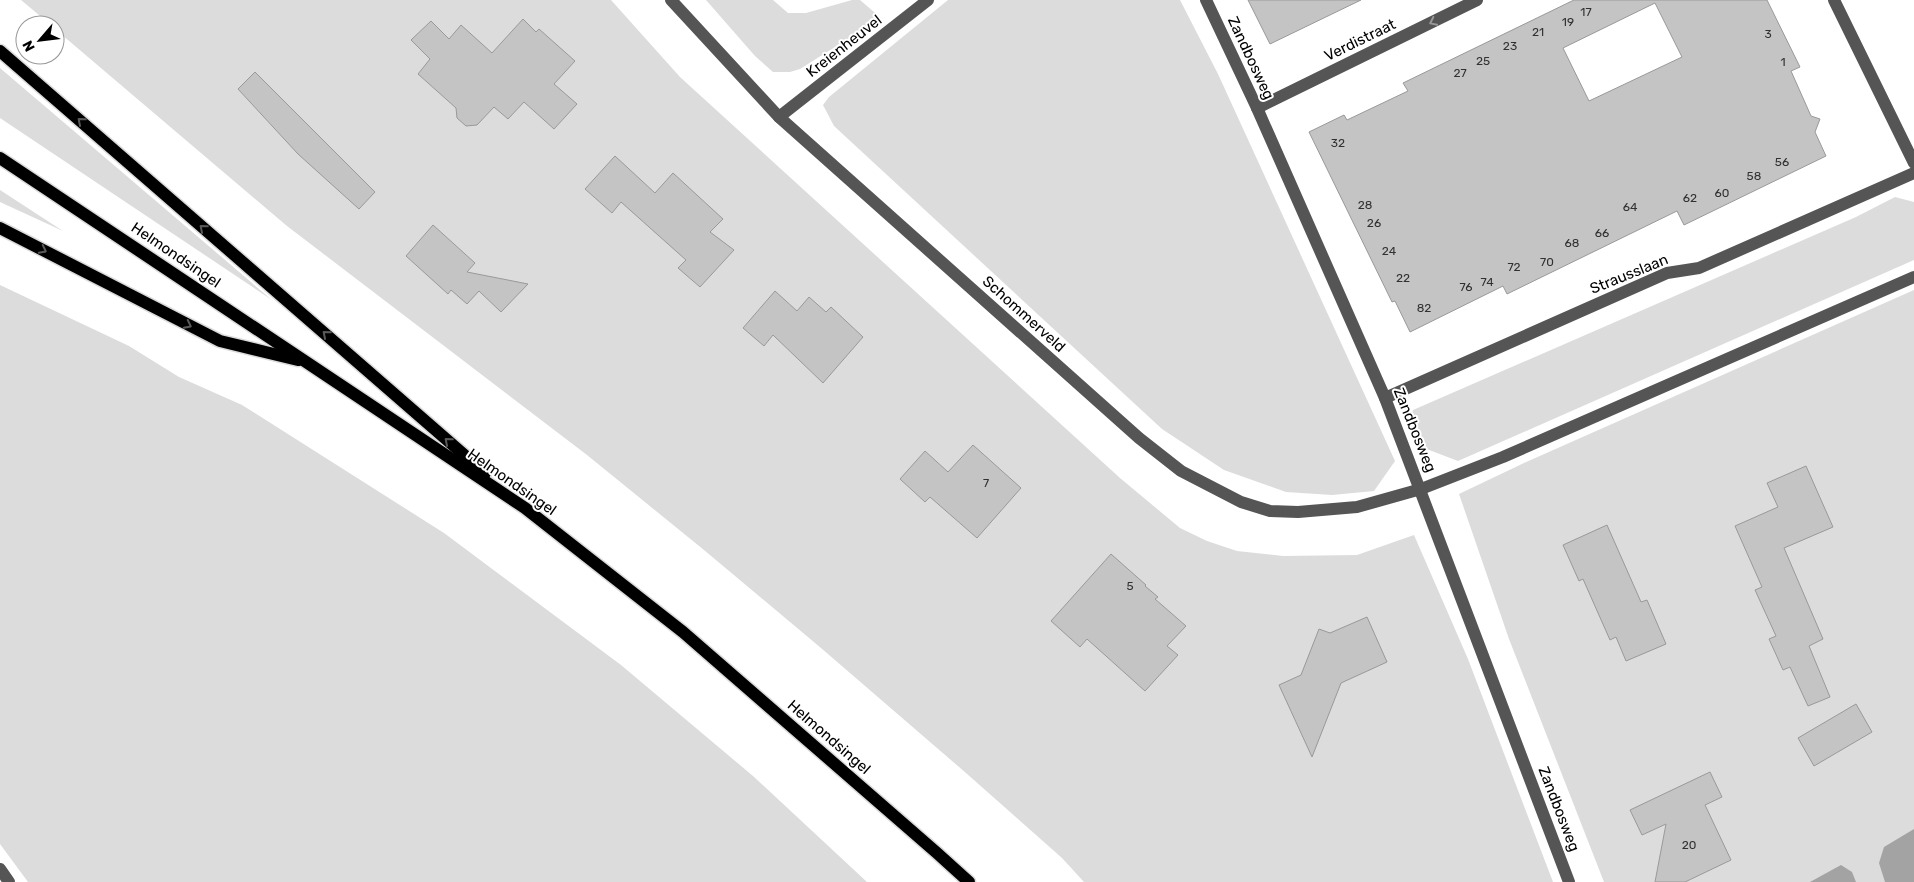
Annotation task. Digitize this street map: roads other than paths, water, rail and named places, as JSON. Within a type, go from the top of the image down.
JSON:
[{"type":"main road","points":[[0,51],[525,508]]},
{"type":"main road","name":"Helmondsingel","points":[[0,158],[525,508],[683,632],[937,852],[968,882]]},
{"type":"main road","points":[[0,228],[220,341],[306,362]]},
{"type":"street","name":"Schommerveld","points":[[671,0],[779,117],[1139,438],[1181,471],[1241,502],[1270,511],[1298,512],[1356,507],[1421,489]]},
{"type":"street","name":"Kreienheuvel","points":[[779,117],[928,0]]},
{"type":"street","name":"Zandbosweg","points":[[1206,0],[1257,108],[1385,398],[1569,882]]},
{"type":"street","name":"Verdistraat","points":[[1257,108],[1477,0]]},
{"type":"street","points":[[1834,0],[1914,163]]},
{"type":"street","name":"Strausslaan","points":[[1385,398],[1667,273],[1699,268],[1914,173]]},
{"type":"street","points":[[1421,489],[1503,457],[1914,277]]},
{"type":"street","points":[[0,869],[9,882]]}]
